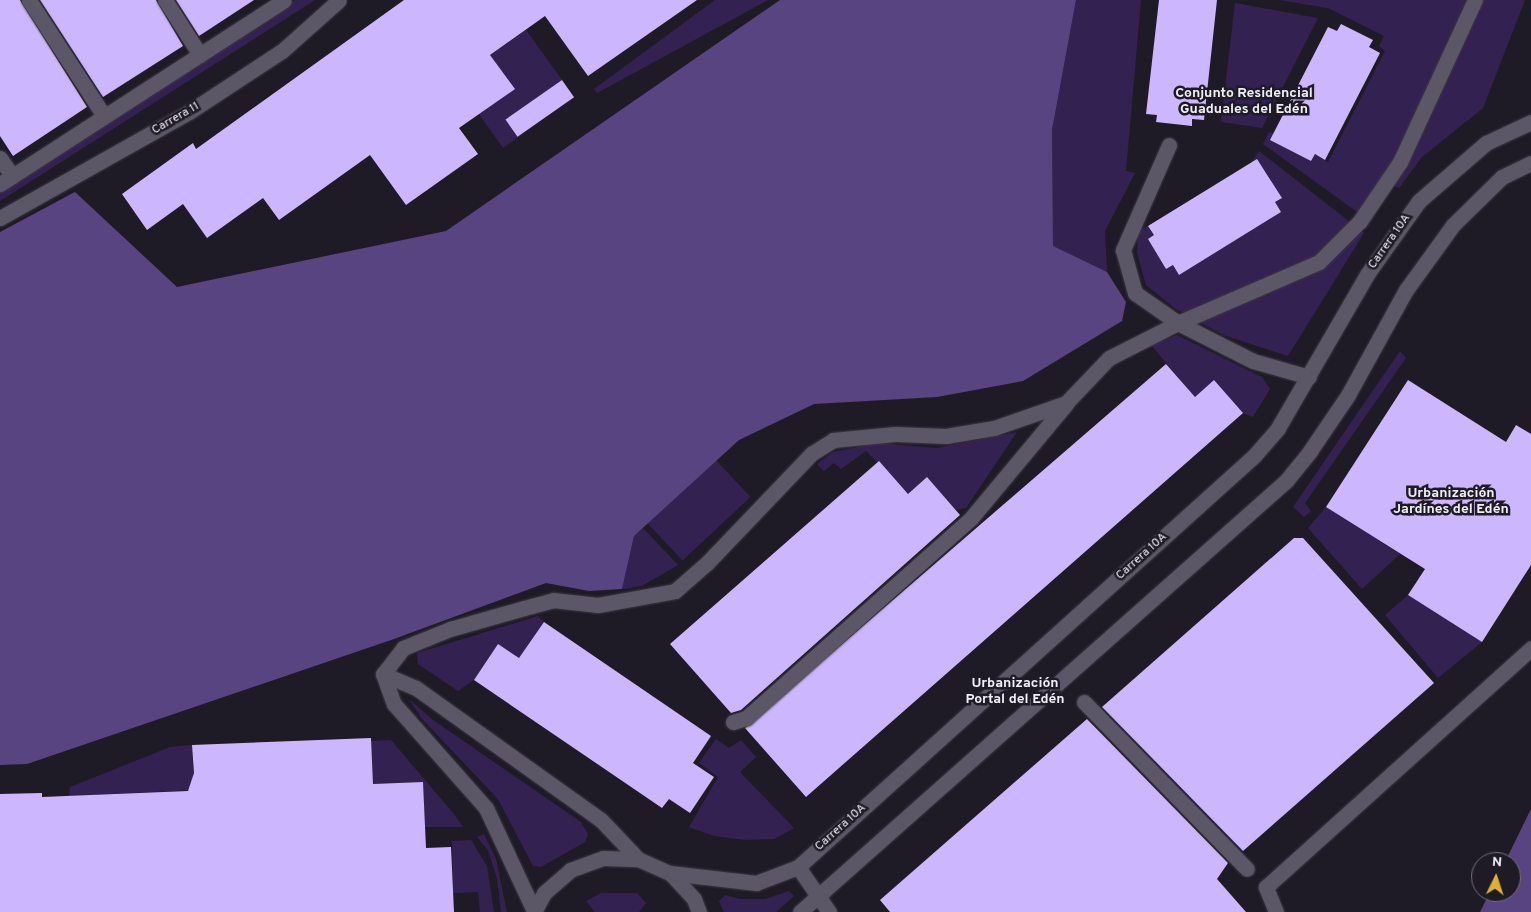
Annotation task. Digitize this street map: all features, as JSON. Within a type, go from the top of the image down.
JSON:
[{"type":"street","points":[[29,0],[104,116]]},
{"type":"street","points":[[165,0],[200,55]]},
{"type":"street","points":[[0,158],[6,180],[284,0]]},
{"type":"street","name":"Carrera 11","points":[[0,218],[189,112],[282,51],[339,0]]},
{"type":"street","points":[[733,722],[746,718],[972,517],[1066,403],[1109,358],[1178,323],[1319,262],[1360,221],[1400,162],[1475,0]]},
{"type":"street","name":"Carrera 10A","points":[[670,873],[756,883],[798,866],[1254,456],[1278,428],[1368,273],[1419,201],[1486,143],[1531,122]]},
{"type":"street","points":[[1169,144],[1123,250],[1135,293],[1178,323],[1253,361],[1309,377]]},
{"type":"street","points":[[800,912],[1286,481],[1348,395],[1406,290],[1453,224],[1502,177],[1531,163]]},
{"type":"street","points":[[383,674],[404,648],[450,629],[515,610],[554,600],[598,605],[675,591],[707,563],[811,454],[834,440],[895,434],[946,436],[994,428],[1066,403]]},
{"type":"street","points":[[1276,912],[1266,887],[1531,648]]},
{"type":"street","points":[[383,674],[416,688],[593,814],[638,859],[670,873],[694,899],[699,912]]},
{"type":"street","points":[[383,674],[394,704],[486,808],[534,912]]},
{"type":"street","points":[[1084,702],[1247,869]]},
{"type":"street","points":[[534,912],[544,893],[570,870],[603,858],[638,859]]},
{"type":"street","points":[[798,866],[829,912]]},
{"type":"shaded area","points":[[295,0],[315,0],[0,201],[0,190]]},
{"type":"shaded area","points":[[715,0],[768,0],[597,93],[594,89]]},
{"type":"shaded area","points":[[780,0],[1076,0],[1052,130],[1053,246],[1107,272],[1126,302],[1122,321],[1023,381],[937,397],[814,404],[739,440],[634,536],[622,589],[589,591],[546,583],[394,639],[27,764],[0,765],[0,232],[75,192],[177,287],[446,231]]},
{"type":"shaded area","points":[[1076,0],[1141,0],[1126,171],[1135,173],[1105,231],[1107,272],[1053,247],[1052,130]]},
{"type":"shaded area","points":[[1279,0],[1525,0],[1483,108],[1422,157],[1399,188],[1388,184],[1360,214],[1263,144],[1269,132],[1273,133],[1311,161],[1315,154],[1328,162],[1385,51],[1379,46],[1384,36],[1328,8]]},
{"type":"shaded area","points":[[1235,3],[1318,18],[1262,128],[1221,122]]},
{"type":"shaded area","points":[[526,30],[562,80],[527,105],[539,122],[503,148],[479,114],[514,89],[503,72],[454,80]]},
{"type":"shaded area","points":[[1259,151],[1364,233],[1288,356],[1223,335],[1176,309],[1146,285],[1137,253],[1138,231],[1148,226],[1154,235],[1148,239],[1166,269],[1173,265],[1179,275],[1281,212],[1275,202],[1282,198],[1263,168],[1251,163]]},
{"type":"shaded area","points":[[1177,335],[1262,377],[1270,389],[1253,417],[1243,413],[1214,380],[1195,397],[1151,345]]},
{"type":"shaded area","points":[[1400,351],[1406,358],[1305,503],[1311,511],[1304,517],[1293,507]]},
{"type":"shaded area","points":[[1017,432],[966,508],[956,510],[927,477],[908,494],[866,451],[841,469],[834,463],[824,471],[817,464],[833,452],[878,443],[937,448]]},
{"type":"shaded area","points":[[715,459],[750,497],[682,560],[647,522]]},
{"type":"shaded area","points":[[1326,507],[1400,554],[1362,589],[1308,528]]},
{"type":"shaded area","points":[[643,528],[678,565],[642,586],[622,589],[634,536]]},
{"type":"shaded area","points":[[1408,595],[1482,642],[1438,678],[1385,615]]},
{"type":"shaded area","points":[[538,616],[544,622],[519,658],[498,644],[474,680],[458,691],[418,664],[417,653]]},
{"type":"shaded area","points":[[409,699],[433,720],[581,822],[588,834],[585,842],[541,867],[533,866],[498,799],[422,719]]},
{"type":"shaded area","points":[[716,739],[729,748],[741,740],[756,757],[740,772],[794,828],[774,839],[745,840],[714,836],[689,827],[718,777],[699,763]]},
{"type":"shaded area","points":[[391,740],[463,827],[425,827],[423,782],[373,784],[371,741]]},
{"type":"shaded area","points":[[192,745],[194,790],[69,796],[70,787],[170,747]]},
{"type":"shaded area","points":[[1531,809],[1531,912],[1480,912],[1485,902],[1521,902],[1521,852],[1510,852]]},
{"type":"shaded area","points":[[484,834],[496,859],[507,912],[501,912],[497,879],[488,850],[477,837]]},
{"type":"shaded area","points":[[471,840],[487,866],[494,912],[480,912],[478,892],[453,893],[452,841]]},
{"type":"shaded area","points":[[789,891],[794,896],[776,912],[724,912],[719,901],[725,895],[741,899],[765,899]]},
{"type":"shaded area","points":[[601,893],[637,893],[646,903],[639,912],[595,912],[586,901]]},
{"type":"building","points":[[0,0],[20,0],[87,107],[13,156],[0,136]]},
{"type":"building","points":[[40,0],[156,0],[183,46],[103,97]]},
{"type":"building","points":[[176,0],[254,0],[199,36]]},
{"type":"building","points":[[404,0],[697,0],[588,76],[545,16],[490,55],[515,89],[459,128],[478,154],[406,205],[370,155],[279,220],[263,198],[207,238],[183,204],[147,230],[122,194],[193,143],[196,149]]},
{"type":"building","points":[[1159,0],[1217,0],[1204,120],[1192,119],[1192,126],[1156,122],[1157,115],[1146,114]]},
{"type":"building","points":[[1341,24],[1373,40],[1369,47],[1380,53],[1325,160],[1315,154],[1311,161],[1270,140],[1328,27],[1337,31]]},
{"type":"building","points":[[562,80],[574,97],[518,137],[505,120]]},
{"type":"building","points":[[1257,159],[1282,198],[1275,202],[1281,212],[1179,275],[1173,265],[1166,269],[1148,239],[1154,235],[1148,226]]},
{"type":"building","points":[[1166,364],[1195,397],[1214,380],[1243,413],[806,797],[745,728]]},
{"type":"building","points":[[1408,380],[1506,442],[1516,425],[1531,434],[1531,565],[1482,642],[1408,595],[1425,569],[1326,507]]},
{"type":"building","points":[[879,461],[908,494],[927,477],[960,515],[741,710],[731,713],[670,644]]},
{"type":"building","points":[[1294,538],[1303,538],[1434,683],[1243,851],[1102,707]]},
{"type":"building","points":[[544,622],[711,736],[693,763],[714,777],[690,813],[669,799],[662,808],[474,680],[498,644],[519,658]]},
{"type":"building","points":[[1087,719],[1228,863],[1217,879],[1246,912],[890,912],[880,900]]},
{"type":"building","points":[[371,738],[373,784],[423,782],[426,848],[451,847],[454,912],[0,912],[0,794],[42,793],[42,797],[188,791],[194,773],[192,745]]},
{"type":"district","name":"Conjunto Residencial Guaduales del Edén","points":[[1244,102]]},
{"type":"district","name":"Urbanización Jardínes del Edén","points":[[1451,502]]},
{"type":"district","name":"Urbanización Portal del Edén","points":[[1015,692]]}]
